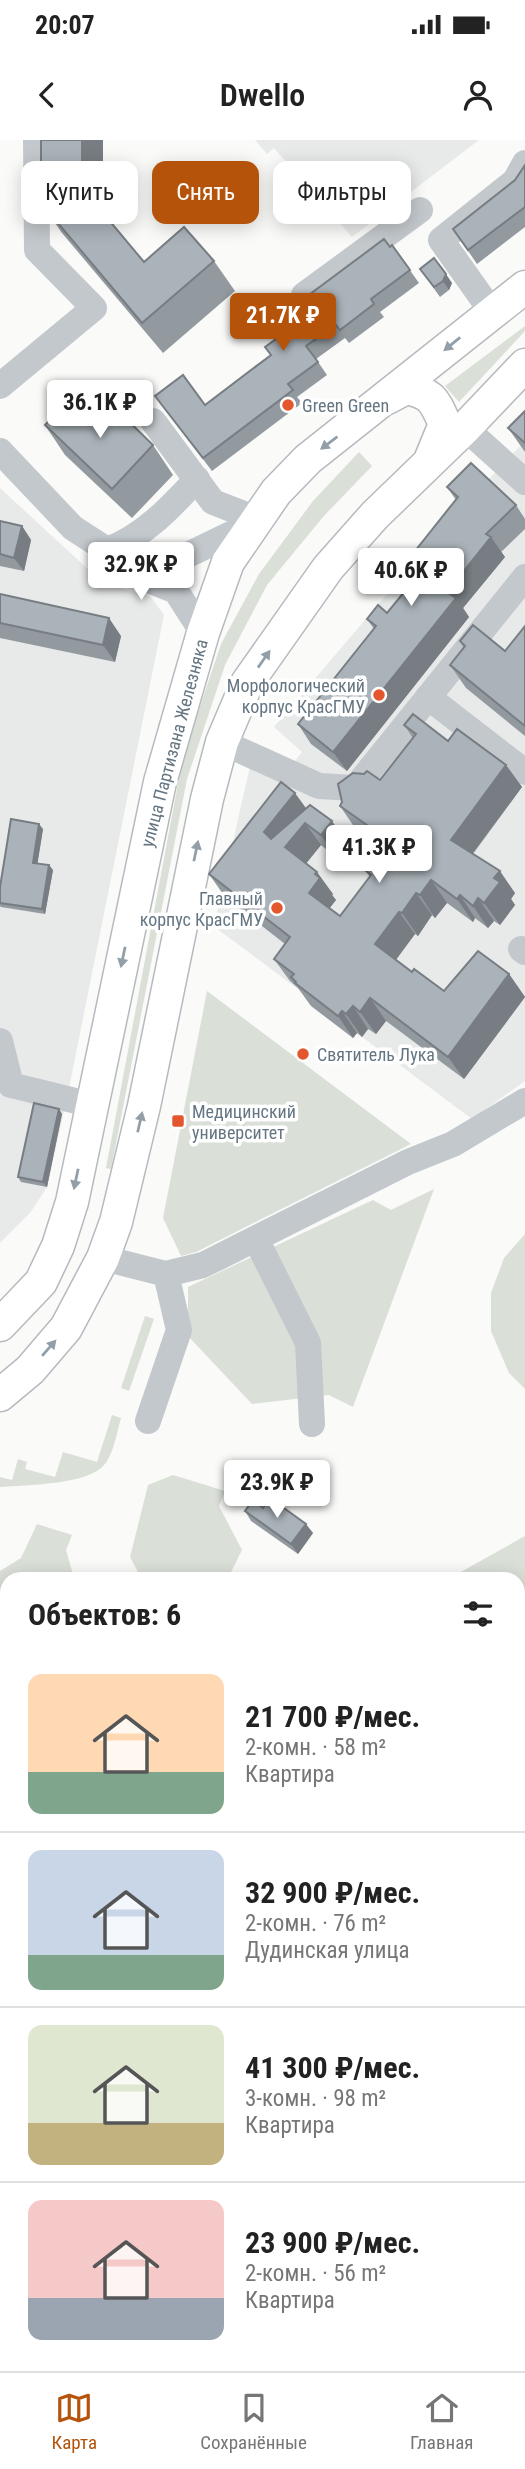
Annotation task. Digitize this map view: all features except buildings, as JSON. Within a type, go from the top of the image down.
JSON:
[{"type":"main road","name":"улица Партизана Железняка","points":[[5,1317],[41,1282],[58,1246],[72,1202],[160,782],[203,633],[228,562],[276,492],[308,459],[525,287]]},
{"type":"main road","points":[[0,1395],[30,1370],[66,1328],[103,1258],[116,1222],[134,1149],[207,799],[222,742],[247,683],[328,568],[375,515],[465,428],[525,365]]},
{"type":"main road","points":[[383,400],[406,388],[424,392],[434,400],[445,424],[430,463]]},
{"type":"street","points":[[0,386],[94,308],[37,250],[36,140]]},
{"type":"street","points":[[492,312],[441,240],[515,181],[525,163]]},
{"type":"street","points":[[304,295],[420,210]]},
{"type":"street","points":[[153,421],[213,502],[259,520]]},
{"type":"street","points":[[465,428],[525,482]]},
{"type":"street","points":[[0,451],[73,528],[107,550],[133,561],[171,563],[259,520]]},
{"type":"street","points":[[107,550],[121,545],[163,515],[197,480]]},
{"type":"street","points":[[107,550],[127,569],[176,591],[203,633]]},
{"type":"street","points":[[222,742],[319,786],[355,788],[525,577]]},
{"type":"street","points":[[428,698],[525,772]]},
{"type":"street","points":[[0,1041],[11,1085],[92,1105]]},
{"type":"street","points":[[103,1258],[166,1274],[203,1265],[408,1162],[453,1144],[525,1101]]},
{"type":"street","points":[[256,1239],[308,1343],[312,1424]]},
{"type":"street","points":[[148,1421],[179,1331],[166,1274]]},
{"type":"shaded area","points":[[255,140],[479,140],[411,192],[411,161],[285,161],[274,148],[267,154]]},
{"type":"shaded area","points":[[341,224],[369,224],[352,237]]},
{"type":"shaded area","points":[[525,326],[525,331],[459,402],[445,386]]},
{"type":"shaded area","points":[[525,441],[525,521],[485,483]]},
{"type":"shaded area","points":[[359,452],[372,466],[323,517],[267,585],[225,665],[187,779],[111,1169],[106,1168],[183,757],[221,644],[259,574],[313,501]]},
{"type":"shaded area","points":[[0,488],[104,584],[150,596],[164,615],[47,1187],[30,1213],[0,1243]]},
{"type":"shaded area","points":[[461,507],[525,529],[525,1081],[472,1119],[216,928],[216,917],[250,766],[282,778],[302,752],[274,727]]},
{"type":"shaded area","points":[[207,991],[411,1144],[196,1252],[181,1256],[163,1218]]},
{"type":"shaded area","points":[[434,1189],[353,1407],[329,1395],[252,1404],[188,1336],[188,1287],[373,1200],[391,1210]]},
{"type":"shaded area","points":[[525,1234],[525,1389],[509,1373],[491,1331],[491,1293],[504,1258]]},
{"type":"shaded area","points":[[145,1316],[154,1319],[129,1391],[121,1388]]},
{"type":"shaded area","points":[[112,1415],[121,1418],[117,1436],[108,1459],[97,1471],[56,1483],[0,1487],[0,1477],[12,1480],[18,1459],[27,1462],[25,1469],[55,1477],[63,1452],[97,1462]]},
{"type":"shaded area","points":[[173,1475],[225,1491],[219,1506],[242,1550],[231,1572],[138,1572],[130,1557],[148,1485]]},
{"type":"shaded area","points":[[37,1524],[72,1535],[66,1550],[72,1572],[0,1572],[21,1558]]},
{"type":"shaded area","points":[[525,1536],[525,1572],[461,1572]]},
{"type":"place","name":"Green Green","points":[[288,405]]},
{"type":"place","name":"Морфологический корпус КрасГМУ","points":[[379,695]]},
{"type":"place","name":"Главный корпус КрасГМУ","points":[[277,908]]},
{"type":"place","name":"Святитель Лука","points":[[303,1054]]},
{"type":"place","name":"Медицинский университет","points":[[178,1121]]}]
